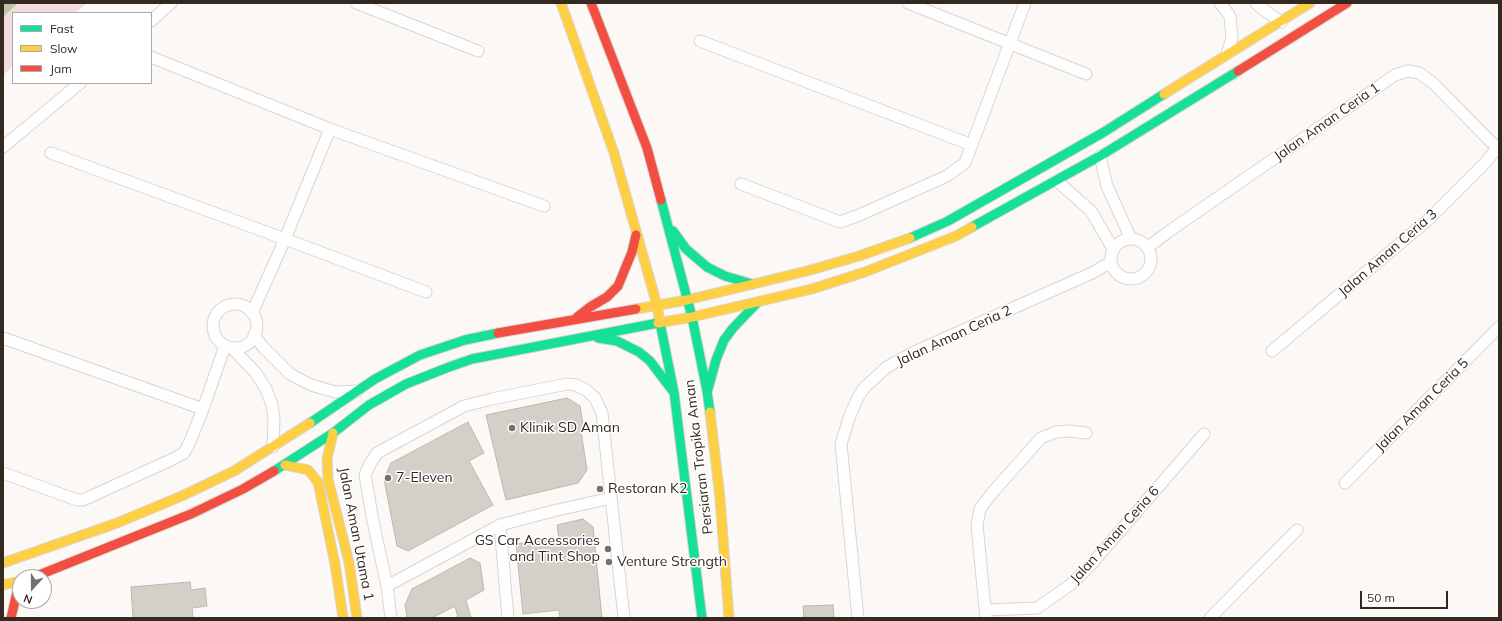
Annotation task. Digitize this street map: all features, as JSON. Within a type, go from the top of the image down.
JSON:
[{"type":"street","points":[[152,20],[171,3]]},
{"type":"street","points":[[356,3],[478,51]]},
{"type":"street","name":"Persiaran Tropika Aman","points":[[560,3],[614,153],[657,305],[674,392],[702,618]]},
{"type":"street","name":"Persiaran Tropika Aman","points":[[591,3],[647,148],[692,317],[707,390],[720,498],[729,618]]},
{"type":"street","points":[[908,3],[1086,74]]},
{"type":"street","points":[[741,184],[840,222],[857,216],[947,176],[965,163],[1025,3]]},
{"type":"street","points":[[1220,3],[1230,16],[1232,38],[1227,54]]},
{"type":"street","points":[[1256,3],[1281,22]]},
{"type":"street","points":[[3,563],[117,523],[184,495],[234,471],[273,447],[375,379],[420,355],[473,338],[539,325],[687,300],[807,271],[859,256],[909,238],[948,221],[1104,132],[1310,3]]},
{"type":"street","points":[[52,572],[191,514],[243,489],[284,465],[333,433],[369,405],[406,384],[435,372],[472,359],[692,317],[812,289],[857,275],[914,254],[956,236],[1100,156],[1346,3]]},
{"type":"street","points":[[700,41],[972,145]]},
{"type":"street","points":[[152,57],[330,129],[544,206]]},
{"type":"street","name":"Jalan Aman Ceria 1","points":[[1147,248],[1395,75],[1408,71],[1419,73],[1433,83],[1498,149]]},
{"type":"street","points":[[3,147],[79,84]]},
{"type":"street","points":[[252,313],[285,239],[330,129]]},
{"type":"street","name":"Jalan Aman Ceria 3","points":[[1272,351],[1429,219],[1485,164],[1498,149]]},
{"type":"street","points":[[51,153],[426,292]]},
{"type":"street","points":[[1100,156],[1107,186],[1131,239]]},
{"type":"street","points":[[1057,181],[1091,211],[1114,249]]},
{"type":"street","points":[[665,218],[686,249],[695,258],[720,274],[753,284]]},
{"type":"street","points":[[575,319],[590,307],[607,297],[618,286],[632,252],[636,234]]},
{"type":"street","points":[[1131,239],[1143,243],[1147,248],[1151,260],[1147,272],[1142,276],[1129,279],[1117,274],[1111,262],[1111,256],[1118,244],[1124,240],[1131,239]]},
{"type":"street","name":"Jalan Aman Ceria 2","points":[[858,618],[841,444],[849,418],[858,397],[865,387],[887,367],[914,352],[1078,279],[1111,262]]},
{"type":"street","points":[[707,390],[724,340],[733,328],[758,302]]},
{"type":"street","points":[[228,347],[247,344],[254,335],[256,324],[252,313],[244,306],[232,304],[218,312],[213,322],[214,334],[217,338],[255,372],[266,389],[272,405],[274,432],[273,447]]},
{"type":"street","name":"Jalan Aman Ceria 5","points":[[1345,483],[1499,327]]},
{"type":"street","points":[[254,335],[263,347],[290,374],[311,385],[335,392],[358,391]]},
{"type":"street","points":[[582,337],[617,341],[639,352],[650,361],[674,392]]},
{"type":"street","points":[[3,338],[203,409]]},
{"type":"street","points":[[3,473],[77,500],[86,500],[173,459],[184,452],[189,444],[228,347]]},
{"type":"street","points":[[391,618],[387,586],[367,492],[365,475],[377,453],[464,406],[567,384],[576,385],[586,390],[595,398],[602,414],[624,618]]},
{"type":"street","points":[[986,614],[977,525],[980,509],[992,493],[1041,438],[1056,432],[1070,431],[1086,433]]},
{"type":"street","name":"Jalan Aman Utama 1","points":[[333,433],[327,459],[328,479],[349,562],[358,618]]},
{"type":"street","name":"Jalan Aman Ceria 6","points":[[986,614],[1037,608],[1070,585],[1088,568],[1204,434]]},
{"type":"street","name":"Jalan Aman Utama 1","points":[[284,465],[308,470],[318,482],[334,556],[343,618]]},
{"type":"street","points":[[387,586],[500,525],[552,511],[611,498]]},
{"type":"street","points":[[500,525],[508,618]]},
{"type":"street","points":[[1210,618],[1297,530]]},
{"type":"street","points":[[3,607],[7,618]]},
{"type":"shaded area","points":[[3,3],[87,3],[76,12],[12,12],[12,67],[3,75]]},
{"type":"shaded area","points":[[3,3],[18,3],[3,17]]},
{"type":"building","points":[[567,398],[580,406],[584,430],[581,431],[587,470],[578,483],[506,500],[486,415]]},
{"type":"building","points":[[468,422],[484,453],[469,461],[493,505],[408,551],[397,546],[384,479],[391,463]]},
{"type":"building","points":[[583,519],[593,527],[602,618],[560,618],[559,610],[523,614],[516,544],[559,539],[557,525]]},
{"type":"building","points":[[470,558],[480,563],[484,590],[466,600],[471,618],[458,618],[455,606],[432,618],[407,618],[405,605],[412,589]]},
{"type":"building","points":[[190,582],[191,590],[205,588],[207,606],[192,608],[193,618],[133,618],[131,587]]},
{"type":"building","points":[[833,605],[834,618],[804,618],[803,606]]},
{"type":"traffic: fast","points":[[972,227],[1100,156],[1238,71]]},
{"type":"traffic: fast","points":[[910,238],[948,221],[1104,132],[1164,94]]},
{"type":"traffic: fast","points":[[661,200],[692,317],[710,412]]},
{"type":"traffic: fast","points":[[673,231],[686,249],[707,267],[725,276],[752,284]]},
{"type":"traffic: fast","points":[[708,389],[716,360],[724,340],[733,328],[758,302]]},
{"type":"traffic: fast","points":[[274,471],[333,433],[369,405],[406,384],[449,367],[472,359],[658,323]]},
{"type":"traffic: fast","points":[[660,323],[674,392],[702,618]]},
{"type":"traffic: fast","points":[[310,423],[375,379],[420,355],[465,340],[498,333]]},
{"type":"traffic: fast","points":[[598,338],[617,341],[639,352],[650,361],[672,390]]},
{"type":"traffic: slow","points":[[561,3],[614,153],[657,305],[660,323]]},
{"type":"traffic: slow","points":[[1164,94],[1310,3]]},
{"type":"traffic: slow","points":[[658,323],[692,317],[812,289],[865,272],[956,236],[972,227]]},
{"type":"traffic: slow","points":[[636,309],[687,300],[807,271],[859,256],[910,238]]},
{"type":"traffic: slow","points":[[710,412],[720,498],[729,618]]},
{"type":"traffic: slow","points":[[3,563],[117,523],[184,495],[234,471],[310,423]]},
{"type":"traffic: slow","points":[[333,433],[327,459],[328,479],[349,562],[357,618]]},
{"type":"traffic: slow","points":[[285,465],[308,470],[318,482],[335,564],[343,618]]},
{"type":"traffic: slow","points":[[3,585],[12,583]]},
{"type":"traffic: jam","points":[[591,3],[647,148],[661,200]]},
{"type":"traffic: jam","points":[[1238,71],[1347,3]]},
{"type":"traffic: jam","points":[[577,317],[607,297],[618,286],[632,252],[636,235]]},
{"type":"traffic: jam","points":[[498,333],[636,309]]},
{"type":"traffic: jam","points":[[52,570],[191,514],[243,489],[274,471]]},
{"type":"traffic: jam","points":[[11,618],[13,609]]},
{"type":"place","name":"Klinik SD Aman","points":[[512,428]]},
{"type":"place","name":"7-Eleven","points":[[388,478]]},
{"type":"place","name":"Restoran K2","points":[[600,489]]},
{"type":"place","name":"GS Car Accessories and Tint Shop","points":[[608,549]]},
{"type":"place","name":"Venture Strength","points":[[609,562]]}]
